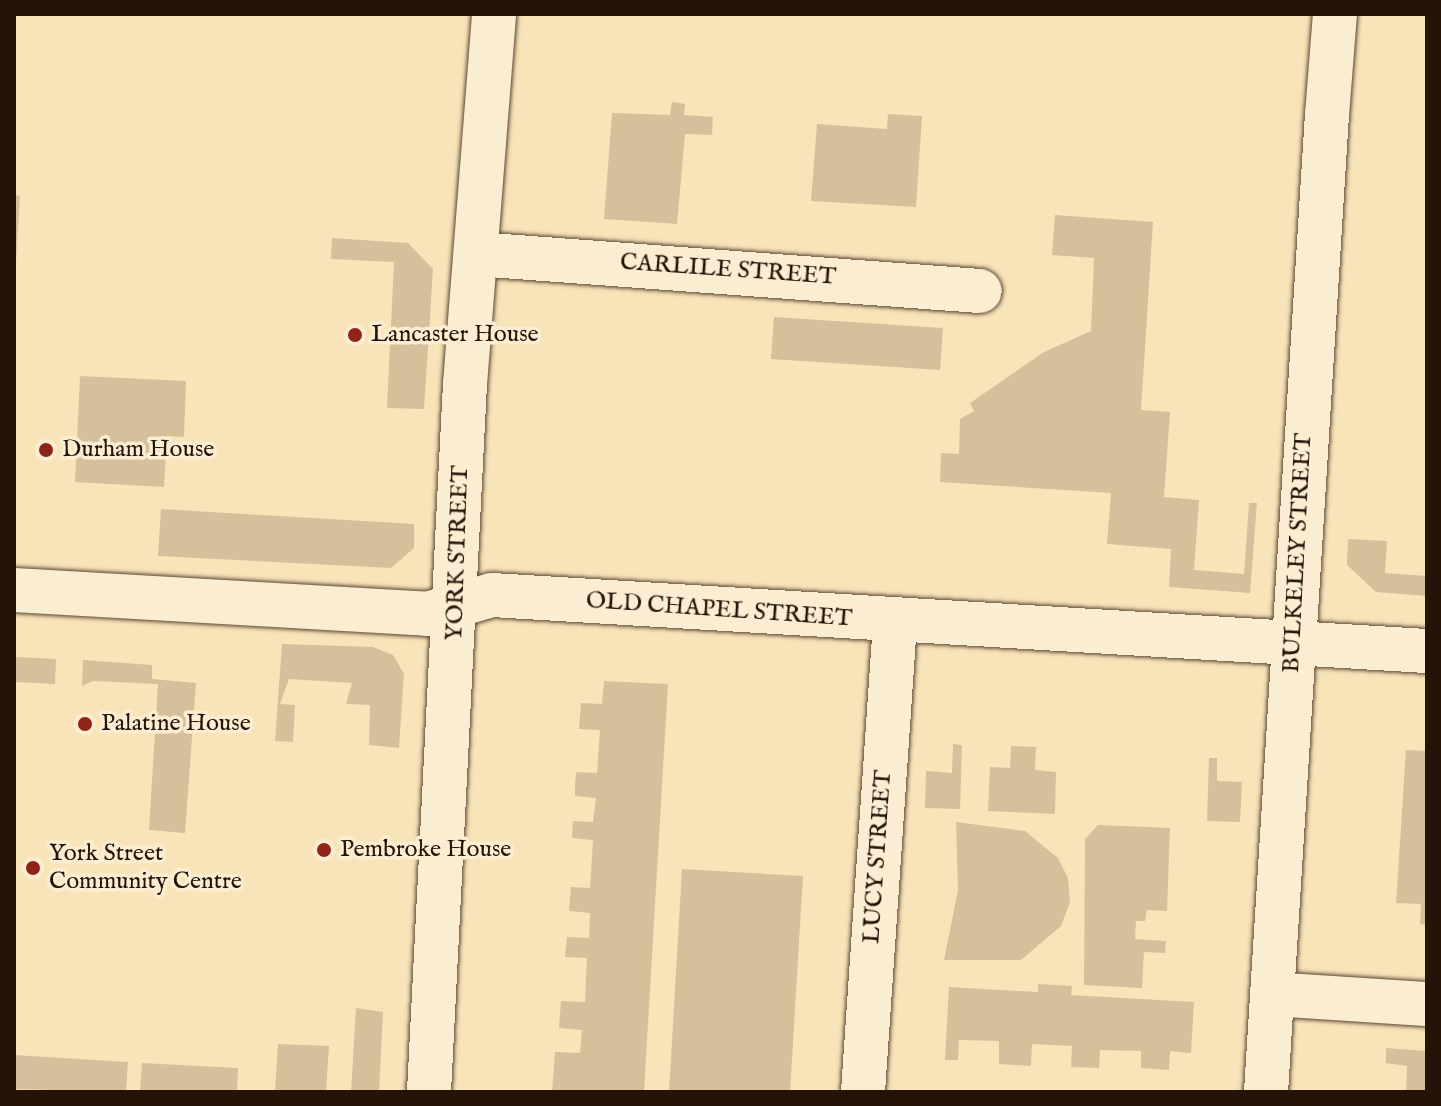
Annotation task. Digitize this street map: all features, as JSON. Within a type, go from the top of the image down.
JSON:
[{"type":"street","name":"YORK STREET","points":[[429,1092],[465,384],[494,14]]},
{"type":"street","name":"BULKELEY STREET","points":[[1266,1092],[1335,14]]},
{"type":"street","name":"CARLILE STREET","points":[[476,254],[980,291]]},
{"type":"street","name":"OLD CHAPEL STREET","points":[[14,590],[427,614],[492,595],[1427,651]]},
{"type":"street","name":"LUCY STREET","points":[[863,1092],[895,621]]},
{"type":"street","points":[[1272,994],[1427,1004]]},
{"type":"shaded area","points":[[672,102],[685,104],[684,115],[713,117],[712,135],[685,134],[677,224],[604,219],[612,113],[670,115]]},
{"type":"shaded area","points":[[888,114],[922,116],[916,207],[811,201],[817,124],[887,129]]},
{"type":"shaded area","points":[[14,195],[20,196],[14,295]]},
{"type":"shaded area","points":[[1055,215],[1153,222],[1141,410],[1170,412],[1164,497],[1199,500],[1194,570],[1244,574],[1249,503],[1257,503],[1250,593],[1169,587],[1171,549],[1107,544],[1111,493],[940,482],[941,453],[959,454],[960,419],[974,411],[970,403],[1044,352],[1091,331],[1094,258],[1052,255]]},
{"type":"shaded area","points":[[332,238],[408,243],[433,269],[424,409],[387,408],[394,262],[331,259]]},
{"type":"shaded area","points":[[774,317],[943,328],[940,370],[771,359]]},
{"type":"shaded area","points":[[80,376],[186,381],[184,437],[167,436],[164,487],[75,482]]},
{"type":"shaded area","points":[[161,509],[414,524],[414,548],[391,568],[158,556]]},
{"type":"shaded area","points":[[1348,539],[1387,541],[1385,573],[1427,576],[1427,596],[1376,592],[1347,565]]},
{"type":"shaded area","points":[[282,644],[373,647],[393,655],[404,674],[399,748],[369,745],[370,705],[346,704],[352,683],[289,679],[280,704],[295,705],[293,742],[275,741]]},
{"type":"shaded area","points":[[14,657],[56,659],[55,684],[14,682]]},
{"type":"shaded area","points":[[83,660],[152,665],[152,679],[196,683],[185,833],[149,830],[158,684],[93,681],[82,686]]},
{"type":"shaded area","points":[[604,681],[668,684],[644,1092],[552,1092],[555,1052],[580,1053],[582,1030],[559,1028],[561,1001],[585,1002],[587,958],[565,957],[567,937],[589,938],[590,913],[569,911],[571,887],[590,888],[593,840],[572,838],[573,821],[593,822],[596,798],[575,796],[575,785],[576,772],[597,773],[600,730],[579,729],[581,703],[602,704]]},
{"type":"shaded area","points":[[953,744],[962,745],[960,809],[925,808],[926,771],[952,773]]},
{"type":"shaded area","points":[[1011,746],[1036,747],[1035,770],[1056,772],[1055,814],[988,811],[990,767],[1010,768]]},
{"type":"shaded area","points":[[1406,750],[1427,751],[1427,925],[1420,924],[1421,904],[1396,903]]},
{"type":"shaded area","points":[[1209,758],[1217,758],[1217,781],[1242,782],[1240,822],[1207,821]]},
{"type":"shaded area","points":[[956,822],[1025,831],[1058,858],[1068,878],[1070,902],[1061,926],[1021,960],[944,960],[958,890]]},
{"type":"shaded area","points":[[1098,825],[1170,828],[1167,911],[1147,910],[1145,921],[1136,921],[1135,939],[1166,941],[1165,953],[1144,952],[1142,988],[1084,985],[1085,839]]},
{"type":"shaded area","points":[[682,869],[803,876],[790,1092],[669,1092]]},
{"type":"shaded area","points":[[1038,984],[1072,986],[1071,995],[1194,1002],[1191,1053],[1170,1051],[1169,1070],[1141,1068],[1141,1051],[1100,1050],[1099,1068],[1071,1067],[1072,1046],[1032,1044],[1031,1066],[999,1064],[999,1041],[959,1040],[958,1060],[945,1060],[949,987],[1038,992]]},
{"type":"shaded area","points":[[356,1008],[383,1012],[379,1092],[351,1092]]},
{"type":"shaded area","points":[[278,1044],[329,1046],[326,1092],[275,1092]]},
{"type":"shaded area","points":[[1386,1048],[1427,1051],[1427,1092],[1406,1092],[1407,1066],[1386,1063]]},
{"type":"shaded area","points":[[14,1055],[128,1062],[126,1092],[14,1089]]},
{"type":"shaded area","points":[[142,1063],[238,1068],[237,1092],[140,1092]]},
{"type":"place","name":"Lancaster House","points":[[355,335]]},
{"type":"place","name":"Durham House","points":[[46,450]]},
{"type":"place","name":"Palatine House","points":[[85,724]]},
{"type":"place","name":"Pembroke House","points":[[324,850]]},
{"type":"place","name":"York Street Community Centre","points":[[33,868]]}]
